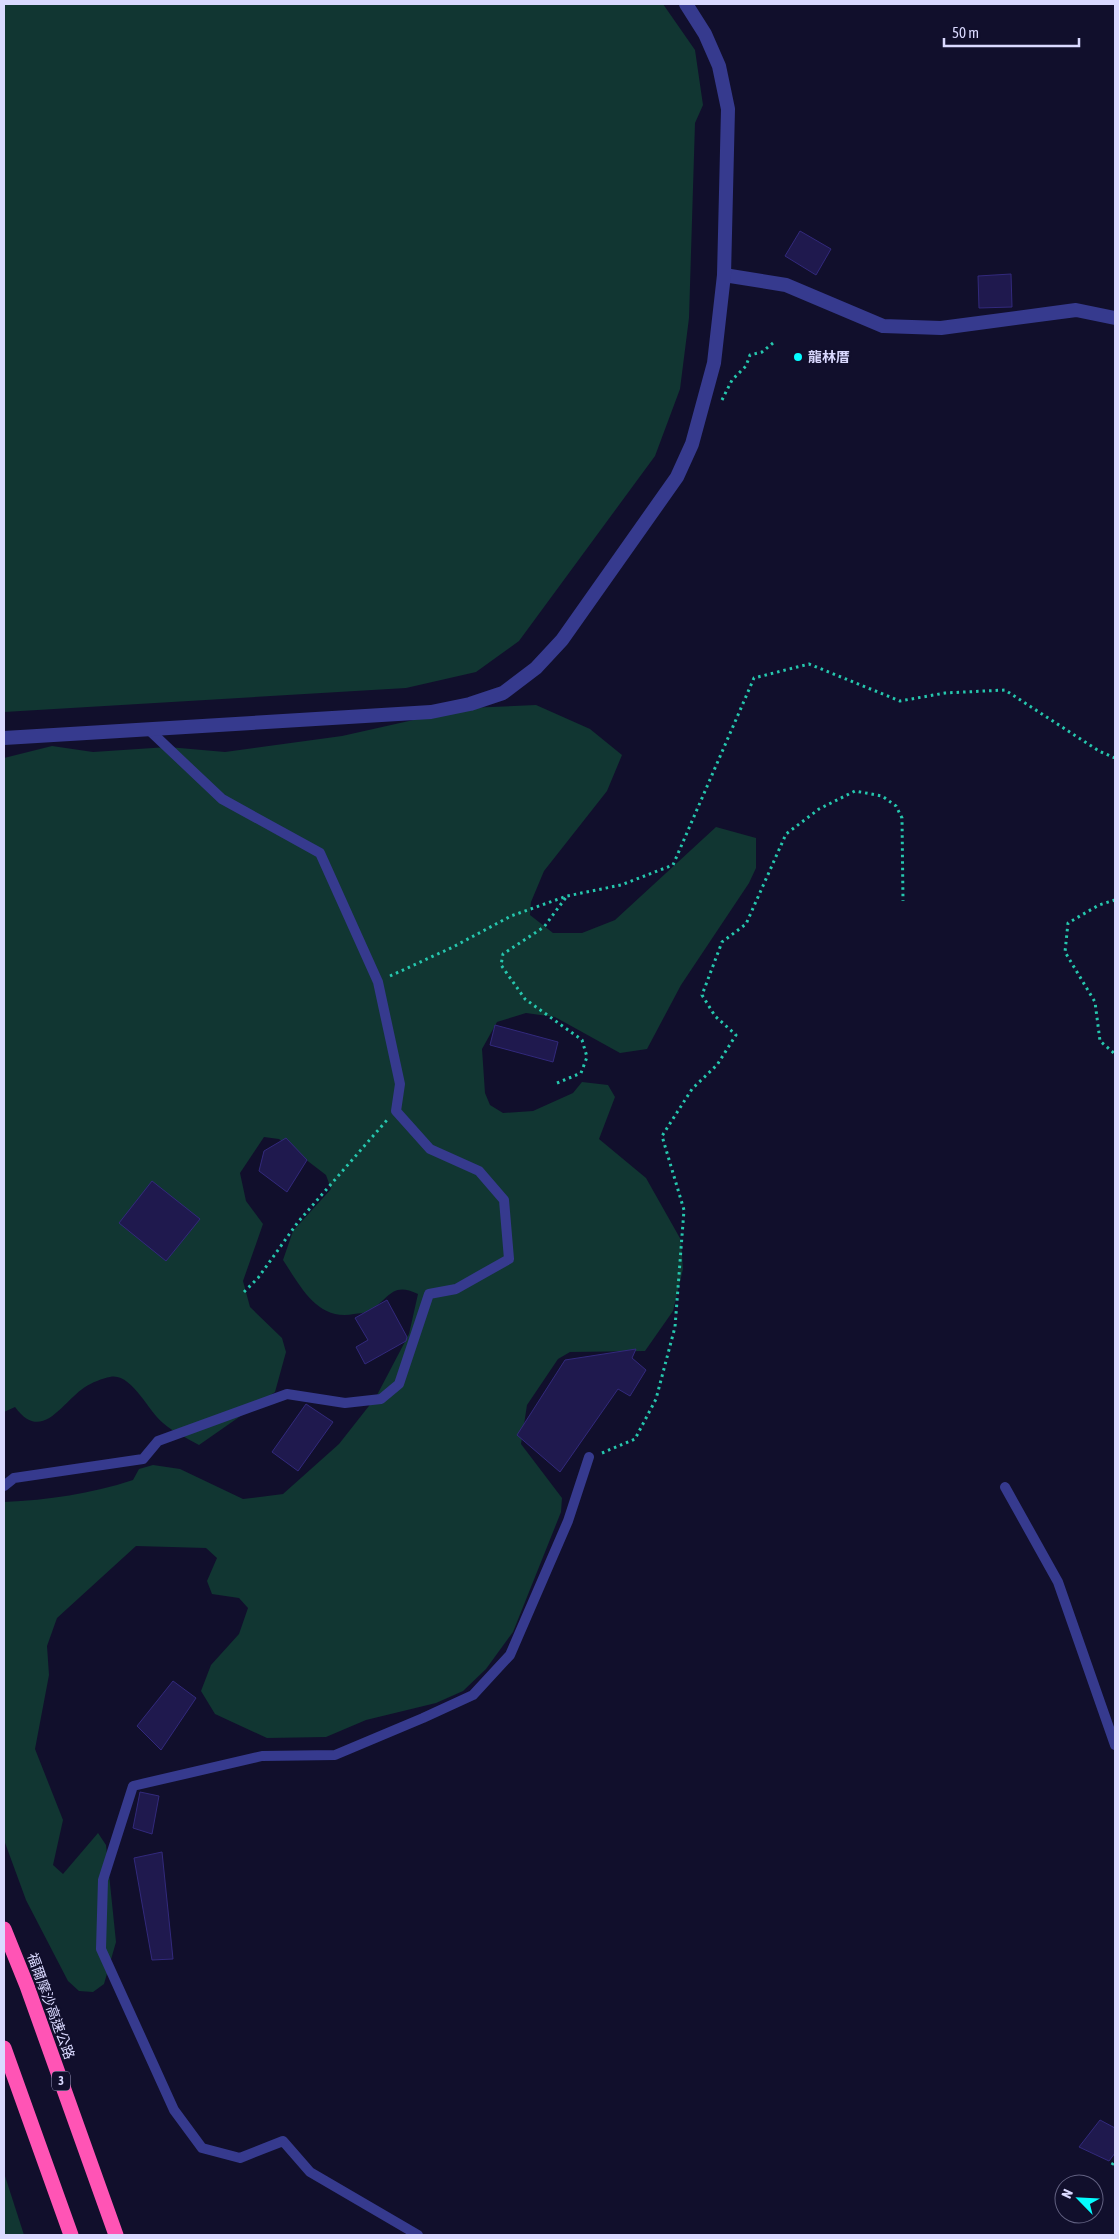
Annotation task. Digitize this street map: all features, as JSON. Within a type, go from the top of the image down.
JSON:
[{"type":"highway","name":"福爾摩沙高速公路","points":[[4,1929],[27,1986],[116,2235]]},
{"type":"highway","points":[[4,2048],[71,2235]]},
{"type":"street","points":[[4,738],[431,712],[470,704],[504,692],[536,668],[562,640],[677,477],[692,444],[714,363],[724,275],[728,109],[719,66],[705,34],[686,4]]},
{"type":"street","points":[[724,275],[786,285],[883,326],[941,328],[1076,310],[1115,318]]},
{"type":"lane","points":[[4,1486],[14,1478],[143,1459],[158,1441],[287,1394],[345,1403],[381,1399],[399,1384],[429,1294],[456,1289],[509,1260],[504,1200],[479,1171],[430,1149],[396,1110],[400,1084],[378,982],[320,853],[222,799],[148,730]]},
{"type":"lane","points":[[418,2235],[310,2172],[283,2141],[240,2158],[202,2148],[174,2110],[101,1949],[103,1880],[133,1786],[262,1756],[335,1755],[424,1718],[473,1695],[510,1655],[568,1521],[589,1457]]},
{"type":"lane","points":[[1005,1487],[1058,1582],[1115,1745]]},
{"type":"path","points":[[721,401],[732,380],[746,366],[750,355],[762,352],[773,343]]},
{"type":"path","points":[[378,982],[453,947],[511,916],[567,896],[621,885],[673,865],[754,678],[810,664],[900,701],[945,693],[1005,690],[1099,751],[1115,758]]},
{"type":"path","points":[[589,1457],[635,1439],[656,1399],[675,1327],[684,1210],[662,1136],[692,1089],[717,1065],[736,1035],[715,1016],[702,995],[722,942],[746,924],[786,834],[818,810],[855,791],[882,796],[896,806],[902,818],[903,901]]},
{"type":"path","points":[[557,1082],[581,1073],[587,1057],[582,1040],[526,999],[501,964],[503,954],[544,927],[567,896]]},
{"type":"path","points":[[1115,900],[1099,905],[1068,923],[1065,952],[1095,1002],[1100,1041],[1115,1054]]},
{"type":"path","points":[[244,1292],[258,1278],[298,1222],[396,1110]]},
{"type":"path","points":[[1112,2166],[1115,2160]]},
{"type":"green space","points":[[4,4],[663,4],[695,50],[703,105],[695,123],[689,318],[680,389],[655,456],[519,641],[476,672],[406,688],[4,712]]},
{"type":"green space","points":[[536,705],[590,729],[622,755],[607,791],[544,871],[531,902],[530,915],[553,933],[582,933],[615,920],[716,827],[756,838],[756,868],[749,883],[681,985],[647,1049],[620,1053],[555,1017],[526,1013],[497,1022],[482,1049],[485,1093],[490,1105],[503,1113],[533,1111],[573,1093],[582,1082],[608,1085],[615,1097],[599,1139],[646,1178],[681,1240],[683,1269],[673,1311],[645,1351],[570,1352],[558,1359],[527,1405],[521,1444],[562,1498],[561,1512],[513,1632],[486,1669],[463,1691],[436,1703],[366,1720],[326,1737],[267,1738],[215,1714],[201,1691],[211,1665],[239,1634],[248,1608],[239,1598],[212,1594],[207,1581],[217,1558],[206,1548],[136,1546],[57,1618],[47,1646],[49,1675],[35,1749],[63,1820],[53,1865],[63,1874],[98,1833],[106,1845],[116,1942],[104,1984],[93,1992],[79,1991],[68,1981],[26,1900],[4,1840],[4,1502],[37,1500],[85,1493],[133,1480],[139,1469],[153,1465],[180,1469],[243,1499],[283,1494],[339,1444],[376,1397],[409,1334],[418,1294],[402,1289],[391,1293],[369,1311],[341,1315],[320,1307],[311,1300],[283,1260],[293,1231],[331,1189],[326,1175],[279,1139],[264,1137],[240,1173],[246,1201],[263,1224],[243,1281],[250,1307],[282,1338],[286,1352],[275,1392],[199,1445],[163,1423],[132,1386],[118,1377],[104,1378],[88,1385],[60,1410],[43,1421],[34,1422],[25,1417],[15,1407],[4,1412],[4,758],[52,746],[93,752],[168,747],[225,752],[342,736],[467,708]]},
{"type":"green space","points":[[4,2173],[24,2235],[4,2235]]},
{"type":"building","points":[[800,231],[831,249],[816,275],[785,256]]},
{"type":"building","points":[[1011,274],[1012,307],[979,308],[978,276]]},
{"type":"building","points":[[495,1025],[558,1042],[553,1062],[490,1045]]},
{"type":"building","points":[[286,1138],[307,1160],[287,1192],[259,1171],[264,1151]]},
{"type":"building","points":[[152,1181],[200,1219],[166,1261],[119,1223]]},
{"type":"building","points":[[387,1300],[407,1337],[406,1341],[365,1364],[356,1347],[368,1340],[355,1318]]},
{"type":"building","points":[[636,1349],[632,1358],[646,1370],[630,1396],[618,1389],[560,1472],[517,1435],[565,1360]]},
{"type":"building","points":[[306,1404],[333,1422],[298,1471],[272,1452]]},
{"type":"building","points":[[173,1681],[196,1698],[161,1750],[137,1726]]},
{"type":"building","points":[[140,1792],[159,1796],[152,1834],[133,1828]]},
{"type":"building","points":[[162,1852],[173,1959],[152,1960],[134,1858]]},
{"type":"building","points":[[1100,2120],[1115,2128],[1115,2153],[1109,2161],[1079,2147]]},
{"type":"place","name":"龍林厝","points":[[798,357]]}]
